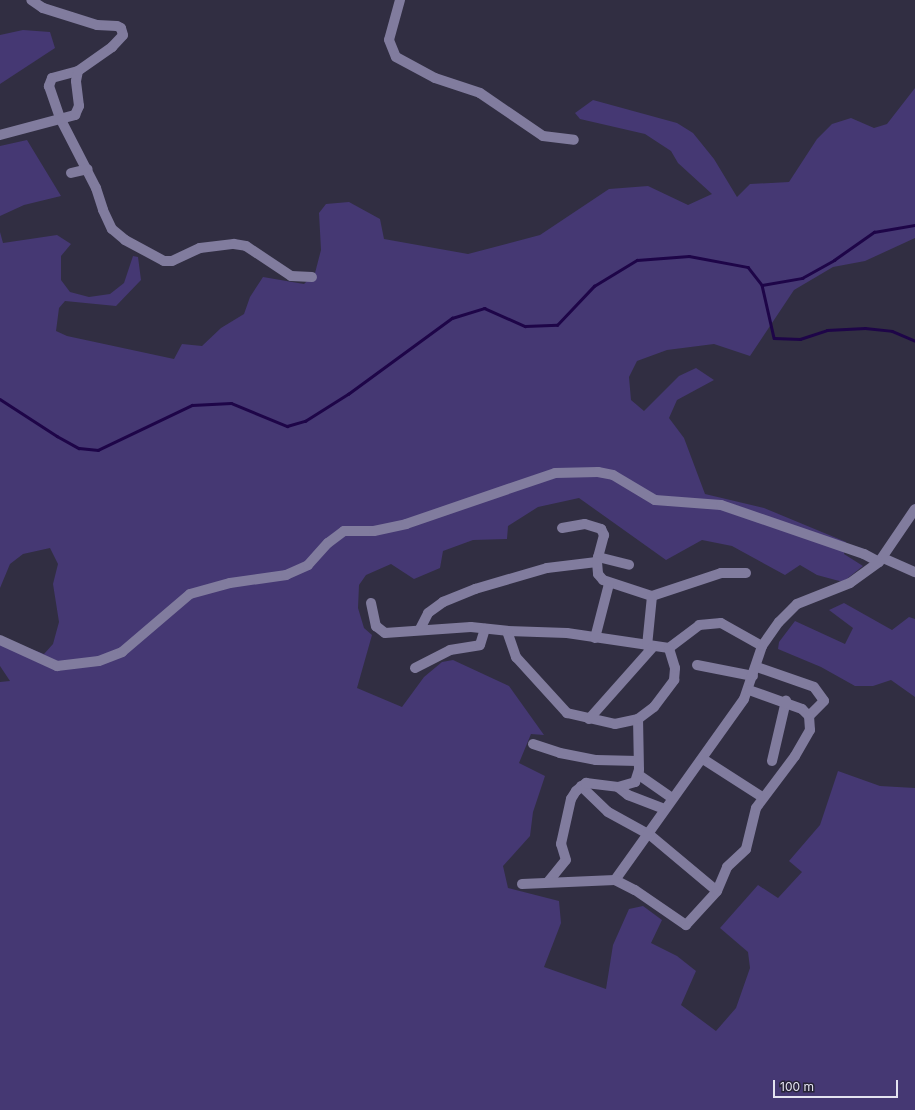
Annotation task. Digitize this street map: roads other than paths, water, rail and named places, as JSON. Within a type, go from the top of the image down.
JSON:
[{"type":"street","points":[[31,0],[43,8],[97,25],[121,28],[123,35],[116,44],[78,71],[49,82],[60,118],[88,169],[112,229],[142,251],[164,261],[172,261],[200,248],[234,244],[246,246],[291,276],[312,277]]},
{"type":"street","points":[[400,0],[389,40],[396,57],[435,78],[480,93],[543,136],[574,140]]},
{"type":"street","points":[[0,135],[75,115],[79,110],[78,71]]},
{"type":"street","points":[[71,173],[88,169]]},
{"type":"street","points":[[0,640],[57,666],[99,661],[122,652],[190,594],[230,583],[286,575],[308,565],[328,543],[344,531],[374,530],[406,524],[555,473],[598,472],[613,475],[655,500],[721,505],[915,572]]},
{"type":"street","points":[[615,880],[650,835],[672,798],[703,759],[749,690],[762,646],[778,622],[797,604],[850,583],[881,560],[915,510]]},
{"type":"street","points":[[562,528],[585,524],[601,529],[604,536],[598,560],[598,574],[609,584],[652,596],[721,573],[746,573]]},
{"type":"street","points":[[420,629],[428,613],[443,602],[475,589],[547,568],[598,560],[630,565]]},
{"type":"street","points":[[595,638],[609,584]]},
{"type":"street","points":[[589,719],[650,647],[652,596]]},
{"type":"street","points":[[371,603],[376,626],[382,632],[447,626],[507,631],[548,631],[650,647],[669,648],[698,625],[709,623],[733,628],[762,646]]},
{"type":"street","points":[[415,668],[450,650],[480,645],[485,629]]},
{"type":"street","points":[[507,631],[516,657],[567,713],[615,724],[638,720],[654,706],[674,680],[675,668],[669,648]]},
{"type":"street","points":[[698,665],[755,671],[814,687],[824,701],[808,716]]},
{"type":"street","points":[[522,884],[615,880],[686,925],[717,891],[722,874],[746,849],[752,819],[762,797],[804,743],[810,730],[808,716],[786,701],[749,690]]},
{"type":"street","points":[[772,761],[786,701]]},
{"type":"street","points":[[548,882],[566,860],[561,844],[571,799],[581,786],[593,783],[618,787],[630,786],[639,775],[638,720]]},
{"type":"street","points":[[533,744],[560,753],[596,760],[638,761]]},
{"type":"street","points":[[703,759],[762,797]]},
{"type":"street","points":[[639,775],[672,798]]},
{"type":"street","points":[[581,786],[618,819],[650,835],[717,891]]},
{"type":"street","points":[[618,787],[628,795],[664,810]]},
{"type":"waterway","points":[[762,285],[802,278],[834,260],[874,232],[915,225]]},
{"type":"waterway","points":[[0,399],[57,436],[79,448],[98,450],[192,405],[231,403],[287,426],[305,421],[348,394],[452,318],[484,308],[525,326],[557,325],[594,286],[637,260],[689,256],[748,267],[762,285],[774,338],[800,339],[827,330],[865,328],[892,331],[915,341]]}]
